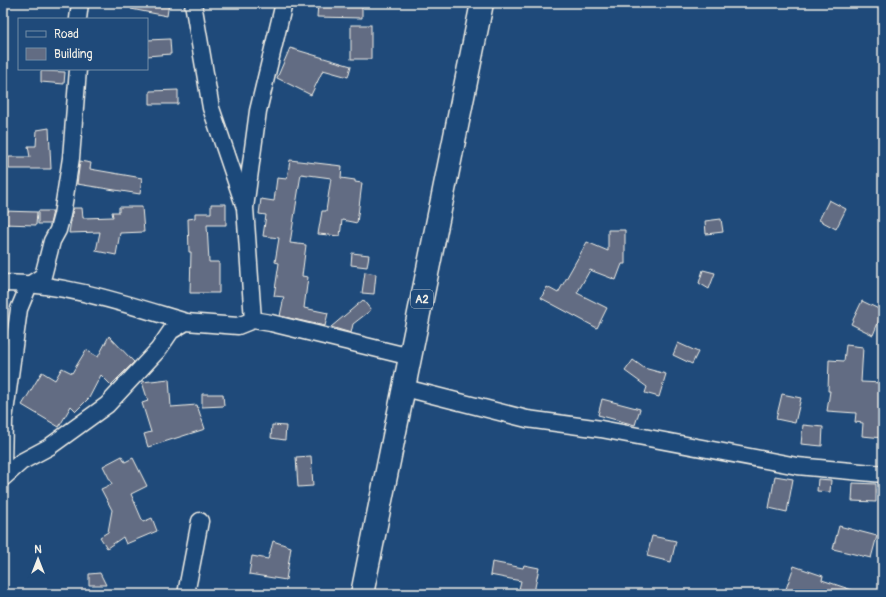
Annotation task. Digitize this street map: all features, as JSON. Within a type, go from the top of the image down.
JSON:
[{"type":"highway","name":"A2","points":[[362,594],[482,3]]},
{"type":"street","points":[[78,18],[80,3]]},
{"type":"street","points":[[193,3],[211,108],[245,208]]},
{"type":"street","points":[[253,320],[245,208],[258,111],[284,3]]},
{"type":"street","points":[[3,467],[4,420],[19,309],[28,285],[43,276],[52,241],[58,230],[62,215],[71,158],[78,70]]},
{"type":"street","points":[[3,283],[62,287],[110,299],[186,322],[238,326],[253,320],[301,329],[411,357]]},
{"type":"street","points":[[3,478],[21,462],[49,447],[107,405],[158,350],[171,331],[186,322]]},
{"type":"street","points":[[405,388],[527,419],[593,428],[797,466],[883,474]]},
{"type":"street","points":[[186,594],[200,521]]},
{"type":"building","points":[[132,3],[169,3],[167,16],[131,9]]},
{"type":"building","points":[[318,3],[362,3],[362,18],[317,17]]},
{"type":"building","points":[[351,25],[371,25],[371,59],[351,59]]},
{"type":"building","points":[[170,39],[171,54],[148,56],[148,40]]},
{"type":"building","points":[[290,48],[351,66],[348,77],[323,70],[311,95],[277,78]]},
{"type":"building","points":[[41,71],[65,72],[64,84],[41,82]]},
{"type":"building","points":[[178,90],[178,104],[150,104],[150,91]]},
{"type":"building","points":[[49,128],[51,169],[9,169],[9,157],[30,157],[28,146],[36,146],[37,130]]},
{"type":"building","points":[[290,160],[342,166],[341,178],[355,180],[355,182],[362,183],[357,223],[342,220],[340,236],[318,234],[322,211],[326,211],[331,178],[301,174],[290,243],[306,245],[302,276],[308,277],[304,308],[328,313],[325,326],[280,316],[284,297],[274,296],[279,263],[275,262],[279,238],[263,236],[266,215],[259,214],[261,199],[274,201],[277,178],[287,179]]},
{"type":"building","points":[[80,161],[91,163],[90,169],[142,178],[140,194],[77,184]]},
{"type":"building","points":[[829,200],[846,209],[836,229],[819,220]]},
{"type":"building","points":[[211,204],[226,204],[226,225],[207,225],[209,262],[219,262],[219,293],[190,293],[191,252],[189,252],[188,219],[195,218],[195,213],[211,213]]},
{"type":"building","points":[[119,207],[142,207],[144,232],[120,233],[116,255],[96,251],[100,232],[69,233],[73,208],[82,208],[83,218],[113,217],[112,212],[119,212]]},
{"type":"building","points":[[3,211],[37,212],[36,225],[3,224]]},
{"type":"building","points":[[38,211],[53,211],[50,224],[38,224]]},
{"type":"building","points":[[721,219],[723,232],[706,234],[705,221]]},
{"type":"building","points":[[608,230],[625,230],[625,264],[622,264],[616,280],[590,270],[577,293],[607,308],[597,328],[541,298],[547,287],[558,293],[587,242],[608,251]]},
{"type":"building","points":[[352,253],[369,255],[367,267],[351,265]]},
{"type":"building","points":[[703,270],[715,273],[709,289],[699,283]]},
{"type":"building","points":[[365,272],[376,274],[374,294],[362,293]]},
{"type":"building","points":[[363,300],[371,310],[353,324],[351,333],[331,327]]},
{"type":"building","points":[[862,301],[883,311],[873,335],[851,324]]},
{"type":"building","points":[[109,336],[134,362],[111,385],[101,375],[89,398],[76,411],[71,406],[59,427],[22,405],[42,372],[55,380],[62,368],[72,373],[86,350],[98,357]]},
{"type":"building","points":[[678,343],[698,352],[692,364],[673,355]]},
{"type":"building","points":[[846,345],[863,347],[861,382],[883,383],[883,438],[862,436],[863,423],[855,422],[856,413],[827,411],[830,391],[828,391],[829,360],[844,361]]},
{"type":"building","points":[[633,360],[644,368],[666,374],[659,397],[645,393],[647,387],[625,371]]},
{"type":"building","points":[[169,379],[171,407],[197,405],[205,429],[148,447],[144,434],[151,432],[142,403],[148,401],[142,382]]},
{"type":"building","points":[[202,394],[223,394],[224,406],[202,407]]},
{"type":"building","points":[[782,394],[801,398],[795,423],[776,419]]},
{"type":"building","points":[[602,399],[640,409],[635,425],[598,415]]},
{"type":"building","points":[[272,425],[286,426],[285,440],[271,438]]},
{"type":"building","points":[[803,425],[823,427],[822,446],[801,444]]},
{"type":"building","points":[[122,456],[125,462],[133,458],[147,486],[131,494],[143,522],[152,518],[157,531],[126,544],[123,537],[107,548],[100,537],[108,532],[112,510],[101,489],[112,484],[103,466]]},
{"type":"building","points":[[311,456],[313,486],[298,487],[296,457]]},
{"type":"building","points":[[775,476],[793,479],[787,512],[769,508]]},
{"type":"building","points":[[818,479],[831,480],[830,492],[817,491]]},
{"type":"building","points":[[853,483],[876,484],[876,502],[852,501]]},
{"type":"building","points":[[839,526],[877,536],[871,558],[833,549]]},
{"type":"building","points":[[652,536],[676,541],[671,562],[647,556]]},
{"type":"building","points":[[273,541],[291,547],[286,580],[249,574],[252,556],[268,559]]},
{"type":"building","points":[[492,562],[523,568],[524,565],[539,568],[534,592],[519,589],[521,581],[490,575]]},
{"type":"building","points":[[794,566],[823,576],[822,580],[858,592],[857,594],[800,594],[786,589]]},
{"type":"building","points":[[100,573],[106,585],[89,585],[89,574]]}]
